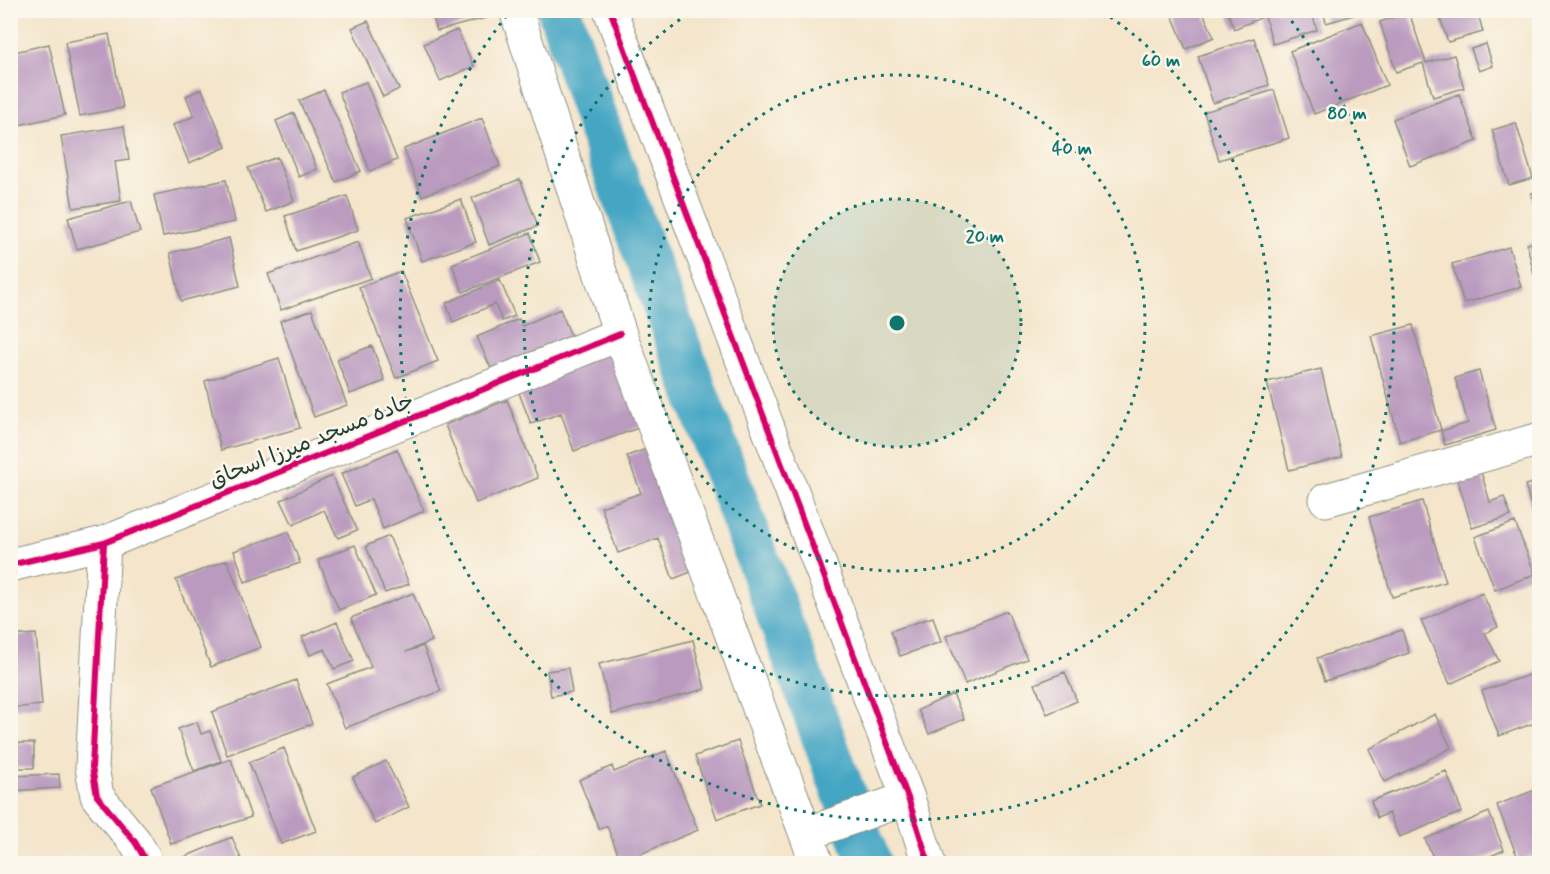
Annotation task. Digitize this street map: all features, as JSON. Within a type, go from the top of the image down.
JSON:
[{"type":"street","points":[[516,10],[620,334],[811,849],[908,798]]},
{"type":"street","points":[[610,10],[908,798],[929,864]]},
{"type":"street","name":"جاده مسجد ميرزا اسحاق","points":[[10,565],[104,543],[620,334]]},
{"type":"street","points":[[1326,500],[1539,439]]},
{"type":"street","points":[[104,543],[92,767],[97,796],[135,842],[146,864]]},
{"type":"building","points":[[431,10],[500,10],[501,14],[437,31]]},
{"type":"building","points":[[1170,10],[1202,10],[1214,37],[1186,49]]},
{"type":"building","points":[[1227,10],[1257,10],[1260,18],[1234,29]]},
{"type":"building","points":[[1263,10],[1311,10],[1317,30],[1273,44]]},
{"type":"building","points":[[1323,10],[1360,10],[1361,13],[1326,23]]},
{"type":"building","points":[[1466,10],[1477,10],[1483,32],[1448,42],[1440,18]]},
{"type":"building","points":[[1409,12],[1426,63],[1454,55],[1464,88],[1433,97],[1423,63],[1396,72],[1380,22]]},
{"type":"building","points":[[368,21],[399,89],[383,97],[352,28]]},
{"type":"building","points":[[1362,22],[1387,85],[1314,114],[1290,51]]},
{"type":"building","points":[[457,30],[474,66],[440,81],[424,44]]},
{"type":"building","points":[[109,34],[123,108],[80,116],[65,42]]},
{"type":"building","points":[[1254,38],[1269,85],[1213,103],[1198,56]]},
{"type":"building","points":[[49,44],[65,115],[10,127],[10,53]]},
{"type":"building","points":[[1486,44],[1493,66],[1479,71],[1471,49]]},
{"type":"building","points":[[366,82],[397,160],[370,171],[339,92]]},
{"type":"building","points":[[202,89],[226,147],[189,163],[173,125],[194,116],[186,96]]},
{"type":"building","points":[[324,90],[361,171],[336,182],[299,101]]},
{"type":"building","points":[[1274,90],[1289,138],[1219,160],[1204,112]]},
{"type":"building","points":[[1459,94],[1477,141],[1410,166],[1393,119]]},
{"type":"building","points":[[294,113],[317,169],[299,177],[276,121]]},
{"type":"building","points":[[482,118],[500,166],[422,196],[404,149]]},
{"type":"building","points":[[1516,123],[1533,178],[1509,185],[1492,130]]},
{"type":"building","points":[[124,126],[129,160],[115,162],[121,201],[73,208],[61,136]]},
{"type":"building","points":[[277,157],[294,201],[266,212],[248,168]]},
{"type":"building","points":[[520,179],[538,226],[489,245],[472,198]]},
{"type":"building","points":[[226,180],[235,222],[163,236],[154,195]]},
{"type":"building","points":[[1540,192],[1540,224],[1539,224],[1531,193]]},
{"type":"building","points":[[347,196],[358,230],[296,251],[285,216]]},
{"type":"building","points":[[461,199],[476,242],[422,261],[407,218]]},
{"type":"building","points":[[131,201],[140,232],[77,249],[68,218]]},
{"type":"building","points":[[530,233],[540,262],[463,292],[452,264]]},
{"type":"building","points":[[229,238],[240,286],[181,301],[170,253]]},
{"type":"building","points":[[1540,241],[1540,274],[1534,275],[1527,244]]},
{"type":"building","points":[[358,242],[371,278],[281,310],[268,274]]},
{"type":"building","points":[[1509,247],[1521,287],[1464,303],[1452,264]]},
{"type":"building","points":[[401,271],[438,361],[396,378],[359,287]]},
{"type":"building","points":[[500,280],[515,316],[502,321],[495,304],[453,322],[446,303]]},
{"type":"building","points":[[560,309],[575,346],[496,380],[477,337],[519,319],[522,326]]},
{"type":"building","points":[[312,310],[347,405],[314,417],[280,321]]},
{"type":"building","points":[[1413,325],[1441,430],[1400,442],[1371,336]]},
{"type":"building","points":[[611,345],[641,427],[574,451],[561,413],[531,424],[514,380]]},
{"type":"building","points":[[372,346],[385,381],[350,394],[337,359]]},
{"type":"building","points":[[279,358],[300,428],[221,450],[205,381]]},
{"type":"building","points":[[1321,369],[1342,457],[1289,470],[1267,382]]},
{"type":"building","points":[[1479,371],[1496,430],[1445,445],[1441,431],[1468,423],[1455,378]]},
{"type":"building","points":[[507,400],[538,478],[476,503],[445,425]]},
{"type":"building","points":[[655,446],[701,568],[673,579],[658,538],[618,553],[601,507],[641,493],[627,456]]},
{"type":"building","points":[[397,449],[424,511],[383,529],[371,499],[355,506],[341,474]]},
{"type":"building","points":[[1479,465],[1490,502],[1504,497],[1511,516],[1472,528],[1455,471]]},
{"type":"building","points":[[332,476],[357,530],[338,538],[324,510],[293,525],[281,500]]},
{"type":"building","points":[[1540,481],[1540,507],[1532,509],[1525,485]]},
{"type":"building","points":[[1422,501],[1446,582],[1392,597],[1369,517]]},
{"type":"building","points":[[1515,522],[1535,574],[1495,590],[1475,537]]},
{"type":"building","points":[[288,532],[300,563],[245,582],[234,551]]},
{"type":"building","points":[[389,536],[409,584],[385,593],[366,546]]},
{"type":"building","points":[[355,545],[376,595],[339,610],[318,560]]},
{"type":"building","points":[[227,560],[261,647],[211,667],[176,580]]},
{"type":"building","points":[[413,593],[432,641],[406,652],[423,646],[441,691],[345,728],[327,684],[371,667],[351,618]]},
{"type":"building","points":[[1482,593],[1498,627],[1485,633],[1499,661],[1450,684],[1421,621]]},
{"type":"building","points":[[1007,611],[1027,659],[965,684],[946,636]]},
{"type":"building","points":[[933,617],[941,642],[900,656],[891,631]]},
{"type":"building","points":[[337,622],[354,661],[334,669],[325,649],[310,655],[302,637]]},
{"type":"building","points":[[1402,630],[1409,653],[1325,681],[1317,658]]},
{"type":"building","points":[[36,634],[42,705],[10,708],[10,636]]},
{"type":"building","points":[[693,640],[705,689],[612,714],[599,664]]},
{"type":"building","points":[[568,668],[572,692],[551,696],[547,671]]},
{"type":"building","points":[[1540,671],[1540,721],[1499,736],[1482,691]]},
{"type":"building","points":[[1065,672],[1077,701],[1047,714],[1035,684]]},
{"type":"building","points":[[296,680],[312,724],[227,755],[212,712]]},
{"type":"building","points":[[953,694],[964,719],[929,734],[918,710]]},
{"type":"building","points":[[1435,714],[1451,748],[1385,782],[1369,749]]},
{"type":"building","points":[[197,722],[201,734],[210,731],[221,761],[194,771],[178,729]]},
{"type":"building","points":[[738,741],[760,804],[717,819],[695,756]]},
{"type":"building","points":[[10,743],[34,743],[34,768],[10,768]]},
{"type":"building","points":[[284,748],[316,831],[281,844],[249,762]]},
{"type":"building","points":[[666,751],[698,830],[621,862],[607,826],[599,829],[579,780],[612,766],[614,772]]},
{"type":"building","points":[[231,759],[251,817],[171,844],[151,787]]},
{"type":"building","points":[[386,761],[409,807],[375,824],[353,777]]},
{"type":"building","points":[[1446,771],[1462,812],[1399,837],[1389,813],[1377,818],[1371,801]]},
{"type":"building","points":[[59,774],[60,788],[10,791],[10,776]]},
{"type":"building","points":[[1540,788],[1540,853],[1519,861],[1497,805]]},
{"type":"building","points":[[10,804],[12,804],[14,831],[10,831]]},
{"type":"building","points":[[1489,812],[1504,850],[1473,864],[1436,864],[1425,839]]},
{"type":"building","points":[[232,837],[243,864],[176,864],[175,861]]},
{"type":"building","points":[[537,856],[540,864],[518,864],[518,863]]},
{"type":"waterway","points":[[559,10],[611,162],[870,864]]},
{"type":"cycle path","points":[[610,10],[908,798],[929,864]]},
{"type":"cycle path","points":[[10,565],[104,543],[620,334]]},
{"type":"cycle path","points":[[104,543],[92,767],[97,796],[135,842],[146,864]]}]
